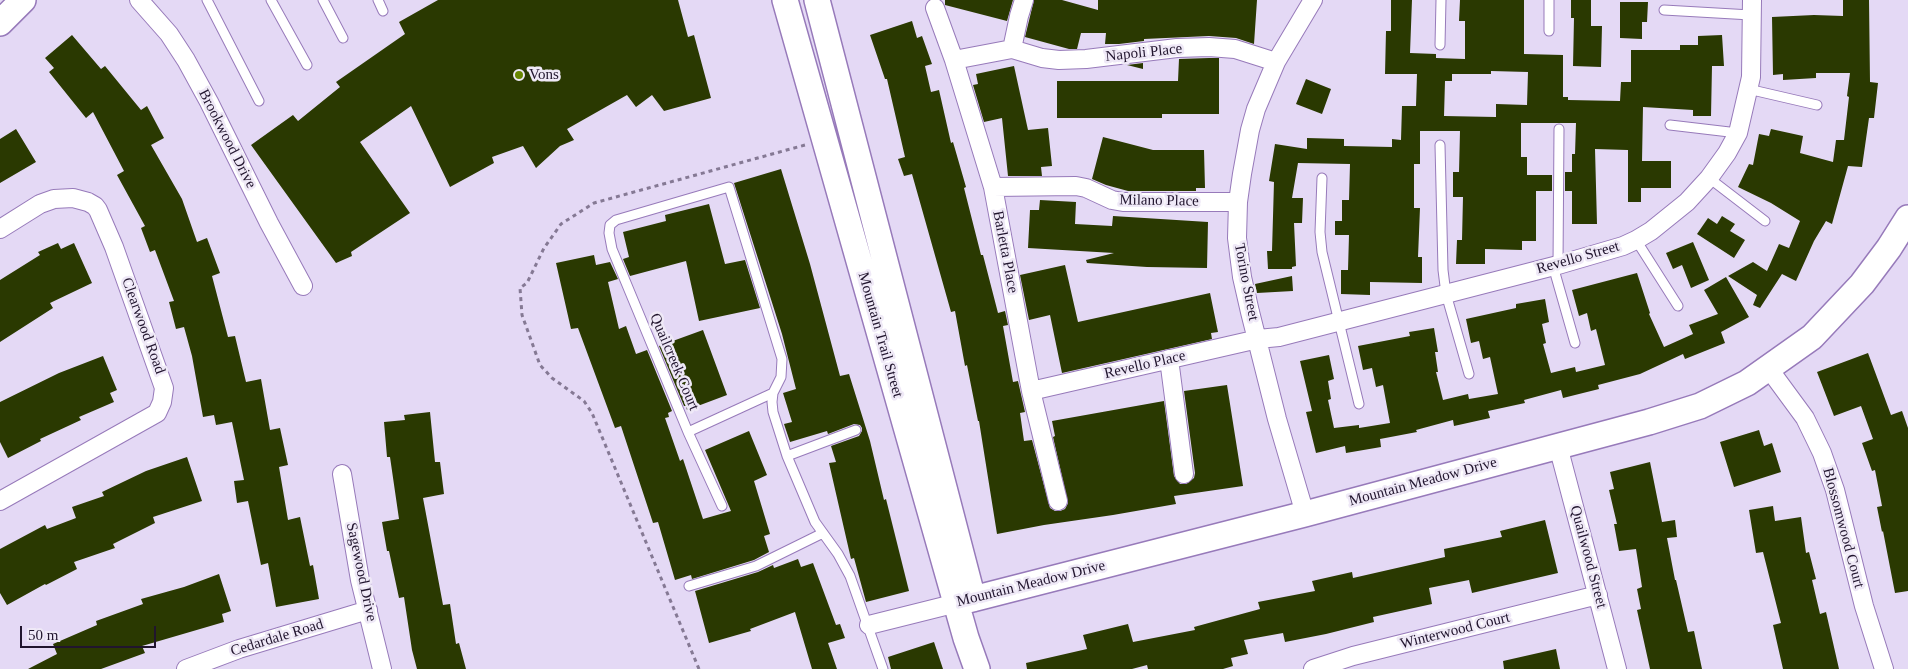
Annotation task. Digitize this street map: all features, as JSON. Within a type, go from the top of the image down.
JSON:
[{"type":"street","points":[[0,23],[24,0]]},
{"type":"street","name":"Brookwood Drive","points":[[139,0],[169,34],[186,60],[303,286]]},
{"type":"street","name":"Mountain Trail Street","points":[[784,0],[824,140],[965,601],[991,669]]},
{"type":"street","name":"Mountain Trail Street","points":[[817,0],[965,601],[977,669]]},
{"type":"street","points":[[954,60],[1012,49],[1018,16],[1024,0]]},
{"type":"street","name":"Torino Street","points":[[1305,514],[1277,419],[1242,277],[1237,238],[1238,202],[1250,130],[1256,109],[1276,62],[1313,0]]},
{"type":"street","name":"Revello Street","points":[[1258,339],[1279,337],[1558,265],[1623,246],[1651,231],[1675,213],[1710,178],[1728,153],[1738,133],[1751,77],[1752,7]]},
{"type":"street","name":"Barletta Place","points":[[935,8],[954,60],[993,187],[1031,391],[1058,501]]},
{"type":"street","name":"Napoli Place","points":[[1012,49],[1042,58],[1059,60],[1086,59],[1177,48],[1209,47],[1235,49],[1276,62]]},
{"type":"street","name":"Milano Place","points":[[993,187],[1076,186],[1086,188],[1112,200],[1123,202],[1238,202]]},
{"type":"street","name":"Clearwood Road","points":[[0,229],[40,204],[54,199],[74,198],[88,202],[98,210],[114,247],[164,388],[162,402],[157,413],[0,502]]},
{"type":"street","name":"Mountain Meadow Drive","points":[[869,625],[1305,514],[1649,422],[1700,406],[1747,383],[1812,337],[1848,301],[1889,248],[1908,218]]},
{"type":"street","name":"Revello Place","points":[[1031,391],[1258,339]]},
{"type":"street","points":[[1168,359],[1184,474]]},
{"type":"street","name":"Blossomwood Court","points":[[1769,369],[1805,418],[1822,453],[1835,490],[1864,606],[1884,669]]},
{"type":"street","name":"Quailwood Street","points":[[1558,446],[1617,669]]},
{"type":"street","name":"Sagewood Drive","points":[[342,474],[353,545],[382,669]]},
{"type":"street","name":"Winterwood Court","points":[[1313,669],[1353,656],[1598,595]]},
{"type":"street","name":"Cedardale Road","points":[[186,669],[239,649],[368,610]]},
{"type":"lane","points":[[207,0],[259,101]]},
{"type":"lane","points":[[271,0],[307,66]]},
{"type":"lane","points":[[323,0],[343,38]]},
{"type":"lane","points":[[378,0],[383,11]]},
{"type":"lane","points":[[1440,45],[1442,0]]},
{"type":"lane","points":[[1549,0],[1549,31]]},
{"type":"lane","points":[[1664,10],[1752,7]]},
{"type":"lane","points":[[1748,88],[1816,106]]},
{"type":"lane","points":[[1670,125],[1738,133]]},
{"type":"lane","points":[[1559,129],[1558,265],[1555,273],[1575,343]]},
{"type":"lane","points":[[1440,145],[1443,270],[1446,294],[1469,374]]},
{"type":"lane","points":[[1322,178],[1320,232],[1322,252],[1359,404]]},
{"type":"lane","points":[[1710,178],[1765,221]]},
{"type":"lane","name":"Quailcreek Court","points":[[722,506],[688,432],[612,249],[609,233],[610,225],[616,220],[729,187],[782,358],[781,377],[773,393]]},
{"type":"lane","points":[[1636,240],[1678,306]]},
{"type":"lane","points":[[688,432],[773,393]]},
{"type":"lane","points":[[773,393],[773,412],[787,456],[815,522],[850,576],[869,625],[882,669]]},
{"type":"lane","points":[[787,456],[856,430]]},
{"type":"lane","points":[[689,586],[756,566],[823,533]]},
{"type":"path","points":[[700,669],[592,413],[584,401],[552,378],[540,364],[522,315],[520,288],[527,283],[544,248],[561,224],[594,203],[824,140]]},
{"type":"building","points":[[438,0],[678,0],[688,37],[694,35],[711,98],[664,111],[652,95],[636,107],[627,95],[567,129],[574,140],[560,146],[536,168],[523,146],[492,157],[494,163],[450,187],[411,106],[360,142],[410,213],[351,252],[352,256],[336,263],[251,145],[293,115],[298,121],[340,87],[336,82],[405,34],[399,22]]},
{"type":"building","points":[[945,0],[1013,0],[1007,21],[945,5]]},
{"type":"building","points":[[1034,0],[1062,0],[1098,10],[1098,0],[1257,0],[1254,44],[1236,38],[1209,36],[1144,39],[1144,41],[1105,44],[1106,33],[1081,33],[1077,49],[1069,49],[1025,37]]},
{"type":"building","points":[[1391,0],[1412,0],[1410,53],[1436,54],[1436,58],[1465,59],[1465,21],[1459,21],[1460,0],[1524,0],[1524,54],[1563,55],[1563,97],[1568,97],[1568,100],[1620,101],[1621,82],[1631,82],[1631,50],[1680,50],[1680,45],[1698,45],[1698,36],[1722,35],[1724,66],[1712,66],[1711,116],[1693,116],[1693,110],[1643,107],[1642,161],[1671,161],[1671,188],[1641,188],[1641,202],[1628,202],[1628,150],[1595,149],[1597,224],[1572,224],[1572,191],[1565,191],[1565,172],[1572,172],[1572,154],[1575,154],[1576,123],[1521,123],[1521,157],[1527,157],[1527,175],[1552,175],[1552,191],[1536,191],[1536,241],[1522,241],[1522,250],[1485,249],[1485,264],[1456,264],[1457,240],[1462,240],[1463,197],[1453,197],[1453,172],[1459,172],[1460,131],[1420,131],[1420,164],[1414,164],[1414,208],[1420,208],[1418,257],[1422,257],[1422,283],[1370,282],[1370,295],[1341,294],[1341,270],[1348,270],[1349,235],[1335,235],[1335,221],[1342,221],[1342,200],[1349,200],[1350,164],[1298,163],[1292,198],[1303,198],[1302,223],[1294,223],[1296,266],[1292,267],[1292,269],[1268,269],[1267,251],[1272,251],[1274,182],[1269,181],[1275,144],[1307,149],[1307,138],[1344,139],[1344,146],[1392,147],[1392,139],[1401,140],[1402,106],[1416,106],[1417,74],[1385,74],[1386,31],[1391,31]],"holes":[[[1491,71],[1528,72],[1527,105],[1496,104],[1496,117],[1444,116],[1445,81],[1452,81],[1452,74],[1491,74]]]},
{"type":"building","points":[[1571,0],[1591,0],[1591,26],[1602,26],[1601,67],[1573,66],[1574,18],[1571,18]]},
{"type":"building","points":[[1843,0],[1869,0],[1870,82],[1878,83],[1874,118],[1869,118],[1862,167],[1848,166],[1832,224],[1826,221],[1814,241],[1796,281],[1782,274],[1760,308],[1753,305],[1757,295],[1728,276],[1753,262],[1767,271],[1779,244],[1789,248],[1800,221],[1771,203],[1738,187],[1749,164],[1753,165],[1759,134],[1769,136],[1771,129],[1803,136],[1800,153],[1833,162],[1836,140],[1844,140],[1850,73],[1816,73],[1816,78],[1783,80],[1783,74],[1773,75],[1772,17],[1843,16]]},
{"type":"building","points":[[1620,2],[1648,2],[1647,22],[1642,22],[1642,39],[1620,38]]},
{"type":"building","points":[[912,21],[917,38],[922,36],[932,64],[925,66],[931,92],[939,90],[951,143],[953,142],[966,187],[964,188],[981,255],[983,255],[998,313],[1005,311],[1008,325],[1003,326],[1013,382],[1018,381],[1025,412],[1020,413],[1024,441],[1032,440],[1050,508],[1060,511],[1065,509],[1068,503],[1053,437],[1055,436],[1052,421],[1164,401],[1174,476],[1180,484],[1186,484],[1194,478],[1195,473],[1184,391],[1227,385],[1243,486],[1174,496],[1176,504],[997,534],[979,421],[967,365],[965,366],[955,311],[951,312],[912,174],[904,176],[898,159],[905,157],[887,79],[885,79],[870,35]]},
{"type":"building","points":[[72,35],[101,69],[105,66],[141,110],[147,106],[164,138],[151,145],[182,199],[197,242],[207,238],[220,273],[212,276],[228,337],[235,336],[246,382],[261,379],[270,430],[280,428],[288,465],[279,467],[288,520],[300,517],[310,566],[313,565],[319,599],[276,607],[268,563],[261,565],[248,501],[237,503],[234,481],[244,480],[232,422],[216,425],[214,415],[203,417],[192,356],[184,327],[176,329],[169,302],[174,301],[155,250],[150,252],[141,228],[145,226],[117,175],[124,171],[93,112],[86,118],[49,72],[54,68],[45,58]]},
{"type":"building","points":[[1219,58],[1219,114],[1162,114],[1162,118],[1057,118],[1057,81],[1178,81],[1179,59]]},
{"type":"building","points":[[1143,63],[1143,69],[1127,65]]},
{"type":"building","points":[[1014,66],[1028,130],[1048,128],[1052,166],[1041,167],[1042,176],[1008,176],[1002,118],[984,122],[973,85],[978,84],[976,74]]},
{"type":"building","points":[[1306,79],[1331,89],[1322,114],[1296,104]]},
{"type":"building","points":[[16,129],[36,162],[0,183],[0,139]]},
{"type":"building","points":[[1103,137],[1153,150],[1204,150],[1205,188],[1196,188],[1196,191],[1128,191],[1092,179]]},
{"type":"building","points":[[781,169],[810,264],[840,376],[849,374],[870,441],[909,591],[866,602],[854,558],[851,559],[829,463],[836,462],[831,446],[859,436],[862,428],[860,425],[854,424],[828,434],[827,431],[790,442],[784,424],[792,422],[783,393],[796,389],[782,334],[734,183]]},
{"type":"building","points":[[1040,200],[1076,202],[1075,224],[1112,226],[1113,216],[1208,222],[1207,268],[1087,263],[1086,260],[1114,253],[1028,248],[1030,210],[1039,210]]},
{"type":"building","points":[[709,204],[725,264],[745,260],[760,308],[699,321],[686,261],[630,276],[623,259],[629,257],[623,232],[666,221],[665,215]]},
{"type":"building","points":[[1722,216],[1735,224],[1730,231],[1745,240],[1734,258],[1697,234],[1708,218],[1717,224]]},
{"type":"building","points":[[1693,242],[1709,280],[1691,288],[1682,265],[1673,269],[1666,253]]},
{"type":"building","points":[[58,243],[61,249],[74,243],[92,283],[50,303],[53,308],[0,342],[0,280],[40,255],[38,252]]},
{"type":"building","points":[[594,255],[596,265],[610,262],[618,279],[608,282],[619,329],[626,326],[636,354],[647,350],[672,411],[668,413],[669,417],[665,418],[680,461],[683,459],[703,519],[731,511],[705,450],[749,431],[767,475],[754,481],[770,534],[764,536],[769,552],[754,560],[692,579],[691,575],[675,580],[658,522],[653,523],[621,426],[615,428],[578,328],[571,329],[556,263]]},
{"type":"building","points":[[1065,265],[1078,322],[1210,293],[1218,332],[1211,333],[1212,339],[1062,373],[1050,315],[1029,320],[1020,275]]},
{"type":"building","points":[[1637,273],[1649,314],[1664,347],[1693,334],[1689,325],[1718,314],[1704,290],[1726,277],[1749,317],[1721,332],[1725,343],[1685,359],[1683,354],[1640,374],[1598,385],[1599,389],[1563,398],[1561,390],[1524,400],[1525,403],[1488,411],[1490,418],[1454,426],[1453,420],[1416,430],[1417,432],[1380,439],[1381,447],[1346,453],[1345,446],[1316,453],[1306,412],[1312,411],[1300,361],[1329,355],[1334,379],[1328,381],[1331,399],[1328,400],[1334,428],[1359,425],[1359,428],[1390,423],[1383,385],[1376,387],[1372,368],[1363,370],[1358,346],[1410,336],[1409,332],[1434,328],[1438,352],[1435,352],[1438,372],[1436,372],[1443,400],[1468,394],[1469,399],[1498,394],[1490,357],[1483,359],[1479,341],[1471,343],[1466,319],[1516,308],[1516,304],[1545,299],[1549,322],[1542,324],[1546,343],[1543,344],[1551,373],[1575,367],[1576,372],[1605,365],[1596,329],[1591,331],[1587,313],[1579,316],[1572,290]]},
{"type":"building","points":[[1292,276],[1293,291],[1257,293],[1255,284]]},
{"type":"building","points":[[703,330],[727,395],[687,410],[659,346]]},
{"type":"building","points":[[1868,353],[1891,415],[1902,411],[1908,428],[1908,591],[1895,593],[1877,507],[1882,506],[1875,470],[1872,471],[1862,443],[1873,439],[1861,406],[1834,416],[1817,372]]},
{"type":"building","points":[[103,356],[117,390],[110,393],[114,402],[79,417],[81,420],[40,439],[41,441],[8,458],[0,442],[0,402],[59,373]]},
{"type":"building","points":[[430,412],[435,462],[440,462],[444,494],[423,498],[443,605],[450,604],[456,644],[459,643],[466,669],[417,669],[412,650],[404,597],[399,598],[382,522],[399,519],[390,457],[387,457],[384,422],[405,420],[404,415]]},
{"type":"building","points":[[1759,430],[1764,446],[1772,443],[1781,472],[1734,487],[1720,442]]},
{"type":"building","points":[[187,457],[202,501],[153,517],[155,523],[113,544],[115,548],[74,562],[77,569],[7,605],[0,593],[0,549],[45,525],[47,529],[76,518],[72,507],[104,496],[102,492],[146,471]]},
{"type":"building","points":[[1650,462],[1662,522],[1675,520],[1677,537],[1667,538],[1688,632],[1694,631],[1702,669],[1650,669],[1637,610],[1641,609],[1637,589],[1642,587],[1636,549],[1619,551],[1614,524],[1617,524],[1609,490],[1614,489],[1610,472]]},
{"type":"building","points":[[1773,506],[1775,521],[1801,517],[1806,553],[1809,552],[1816,579],[1812,580],[1820,614],[1826,612],[1839,669],[1783,669],[1773,625],[1781,623],[1763,552],[1756,553],[1749,510]]},
{"type":"building","points":[[1545,520],[1558,573],[1472,593],[1469,580],[1429,588],[1432,604],[1373,617],[1374,622],[1285,642],[1283,633],[1244,640],[1248,654],[1231,658],[1233,666],[1223,669],[1148,669],[1147,665],[1132,669],[1027,669],[1026,663],[1087,649],[1083,635],[1128,624],[1133,642],[1195,630],[1194,627],[1260,609],[1258,602],[1315,591],[1312,581],[1352,572],[1353,578],[1445,557],[1444,549],[1502,537],[1500,531]]},
{"type":"building","points":[[798,559],[801,567],[813,563],[836,625],[840,624],[845,638],[828,643],[837,669],[812,669],[795,612],[750,629],[751,631],[709,643],[695,591],[758,572],[773,565],[774,568]]},
{"type":"building","points":[[219,574],[231,611],[222,614],[224,622],[142,646],[145,653],[101,669],[28,669],[57,654],[53,644],[97,625],[96,621],[143,604],[141,599],[184,587]]},
{"type":"building","points":[[934,642],[943,669],[891,669],[888,657]]},
{"type":"building","points":[[1556,649],[1560,669],[1504,669],[1503,661]]},
{"type":"place","name":"Vons","points":[[519,75]]}]
